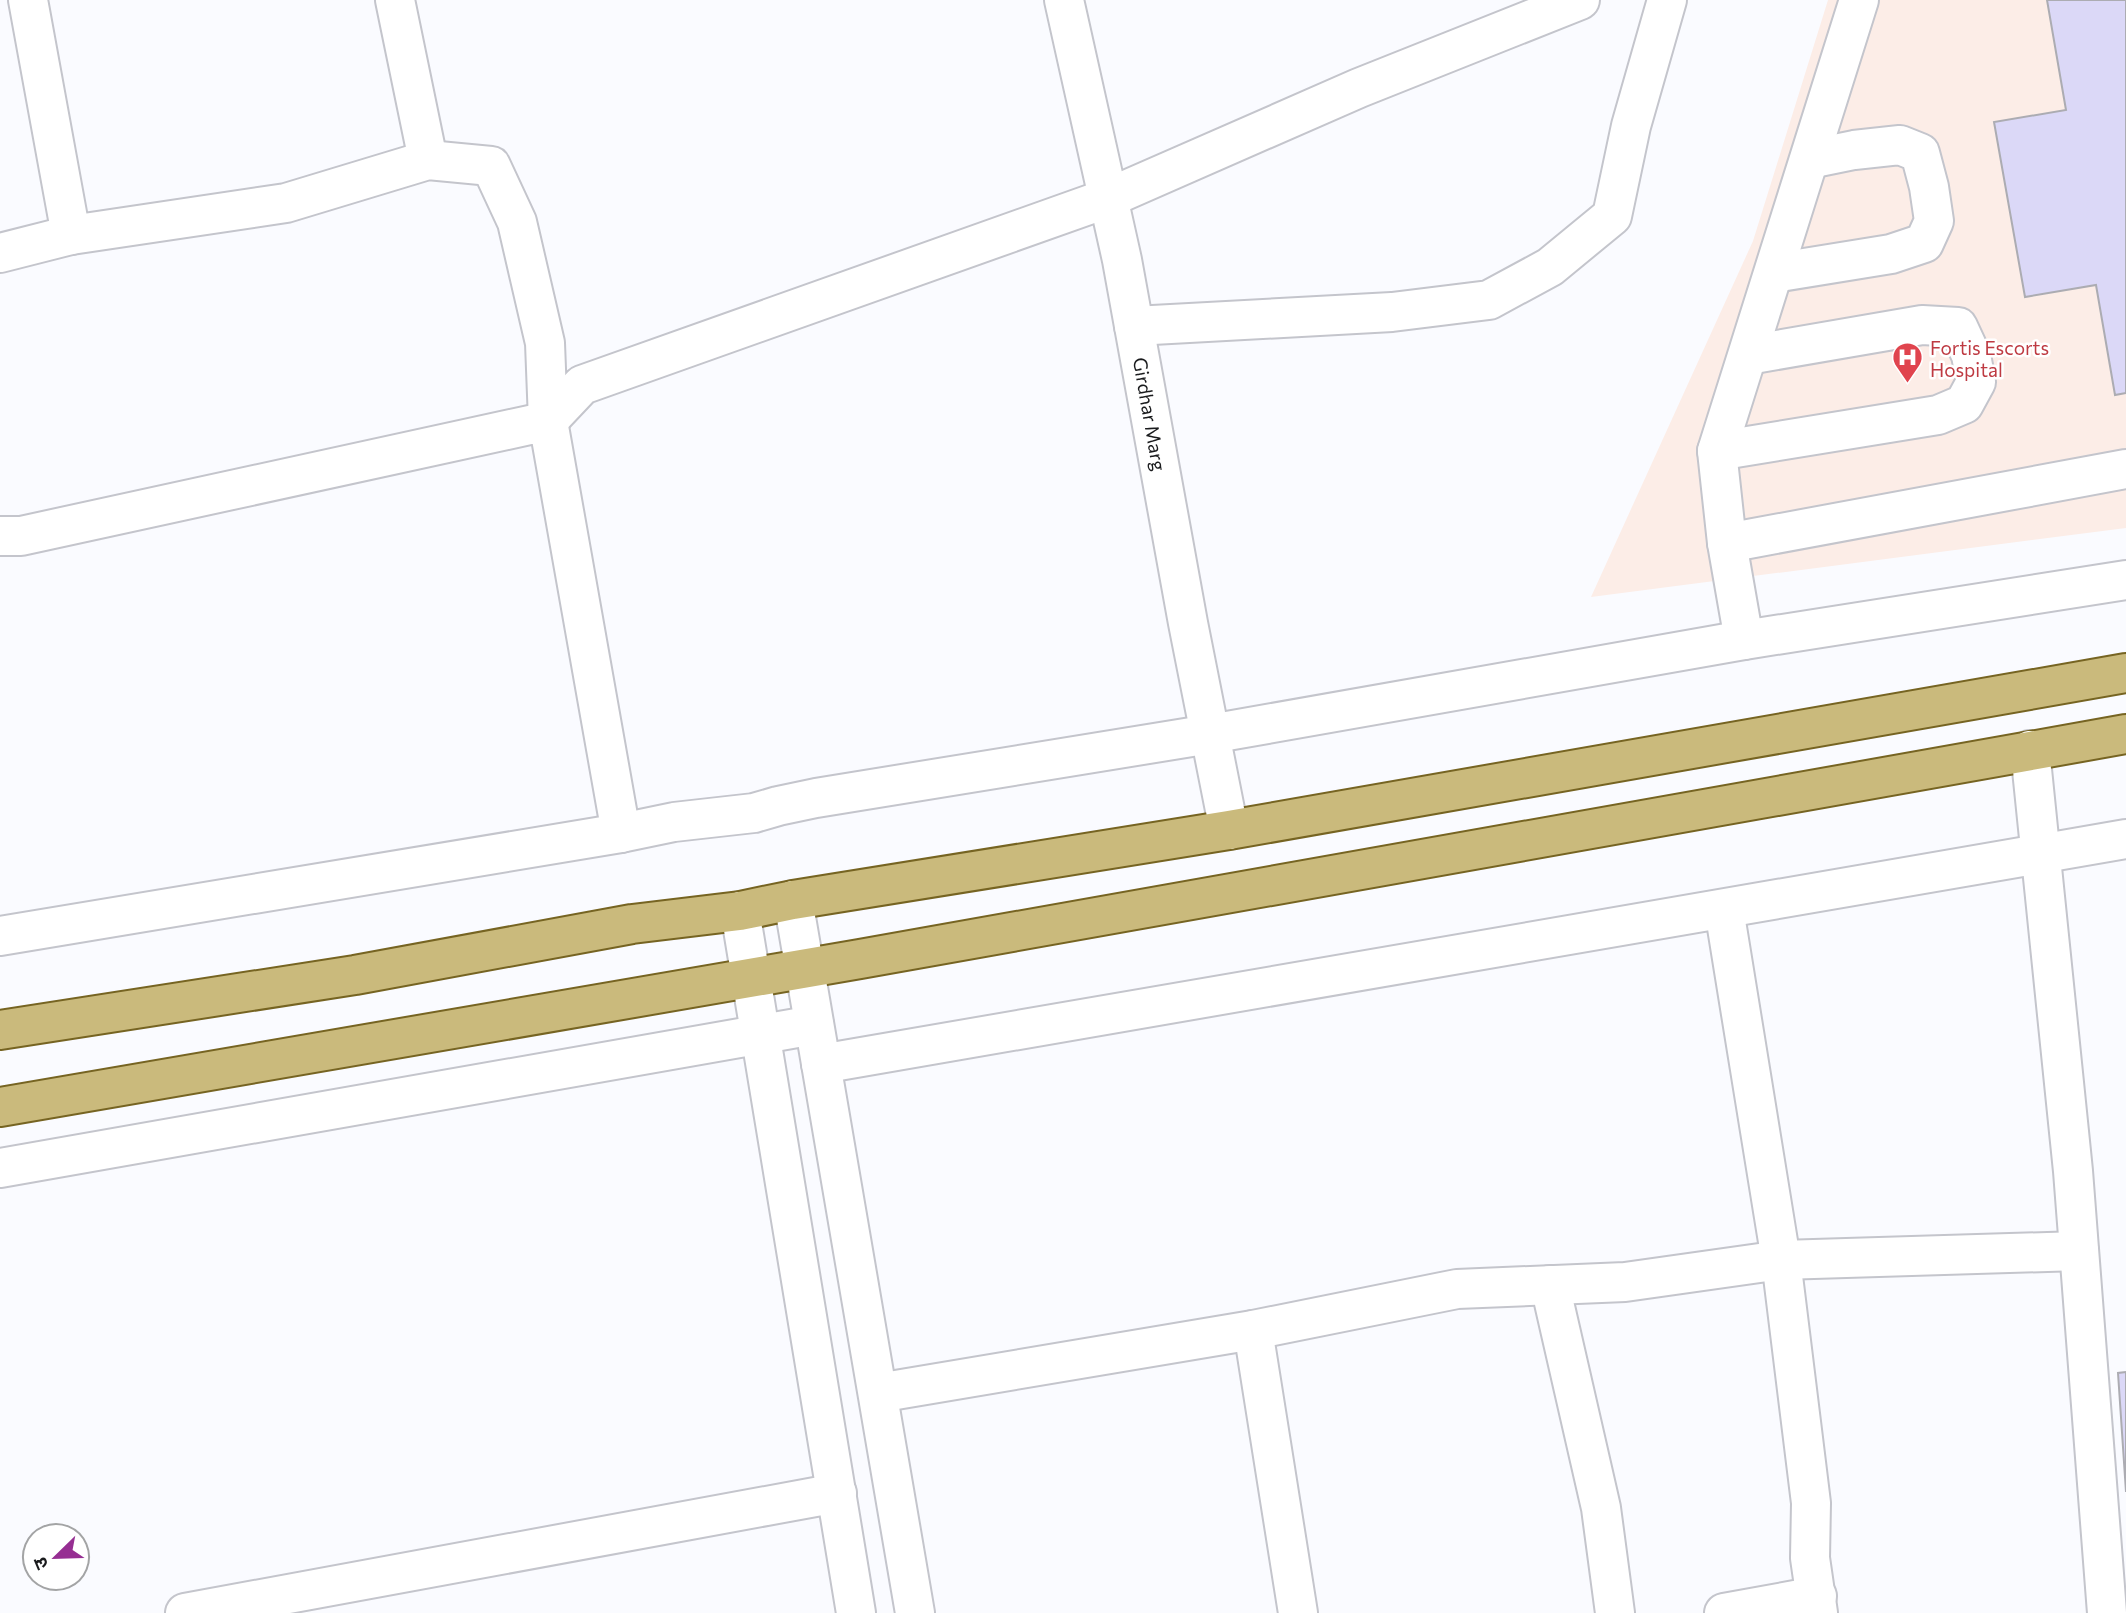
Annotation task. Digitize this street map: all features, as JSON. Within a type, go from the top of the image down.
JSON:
[{"type":"main road","points":[[0,1030],[355,975],[632,924],[740,911],[793,900],[1229,830],[2126,673]]},
{"type":"main road","points":[[0,1107],[2126,734]]},
{"type":"street","points":[[28,0],[71,235]]},
{"type":"street","points":[[395,0],[428,160]]},
{"type":"street","name":"Girdhar Marg","points":[[1064,0],[1134,326],[1229,830]]},
{"type":"street","points":[[0,536],[21,536],[548,421],[582,385],[1108,198],[1359,88],[1580,0]]},
{"type":"street","points":[[1134,326],[1392,312],[1489,300],[1550,267],[1612,216],[1631,126],[1667,0]]},
{"type":"street","points":[[1744,640],[1727,543],[1717,451],[1859,0]]},
{"type":"street","points":[[1774,273],[1902,250],[1924,243],[1934,221],[1920,153],[1900,145],[1854,150],[1810,159]]},
{"type":"street","points":[[0,253],[71,235],[286,203],[428,160],[491,166],[517,222],[545,343],[548,421],[621,833]]},
{"type":"street","points":[[1717,451],[1938,415],[1964,404],[1976,382],[1971,355],[1958,327],[1922,325],[1748,355]]},
{"type":"street","points":[[1727,543],[2126,469]]},
{"type":"street","points":[[0,936],[674,822],[754,813],[816,798],[1210,734],[1744,640],[2126,580]]},
{"type":"street","points":[[2030,750],[2073,1171],[2107,1613]]},
{"type":"street","points":[[821,1064],[2126,839]]},
{"type":"street","points":[[793,900],[915,1613]]},
{"type":"street","points":[[1724,909],[1782,1260],[1811,1503],[1810,1558],[1818,1605],[1724,1613]]},
{"type":"street","points":[[740,911],[856,1613]]},
{"type":"street","points":[[0,1168],[814,1025]]},
{"type":"street","points":[[878,1393],[1253,1330],[1457,1289],[1625,1282],[1782,1260],[2079,1251]]},
{"type":"street","points":[[1550,1285],[1601,1508],[1615,1613]]},
{"type":"street","points":[[1253,1330],[1298,1613]]},
{"type":"street","points":[[185,1613],[273,1605],[836,1493]]},
{"type":"shaded area","name":"Fortis Escorts Hospital","points":[[1828,0],[2126,0],[2126,528],[1591,597],[1753,241]]},
{"type":"building","points":[[2047,0],[2126,0],[2126,393],[2115,395],[2096,285],[2025,297],[1994,122],[2066,110]]},
{"type":"building","points":[[2126,1372],[2126,1492],[2118,1373]]},
{"type":"place","name":"Fortis Escorts Hospital","points":[[1907,385]]}]
